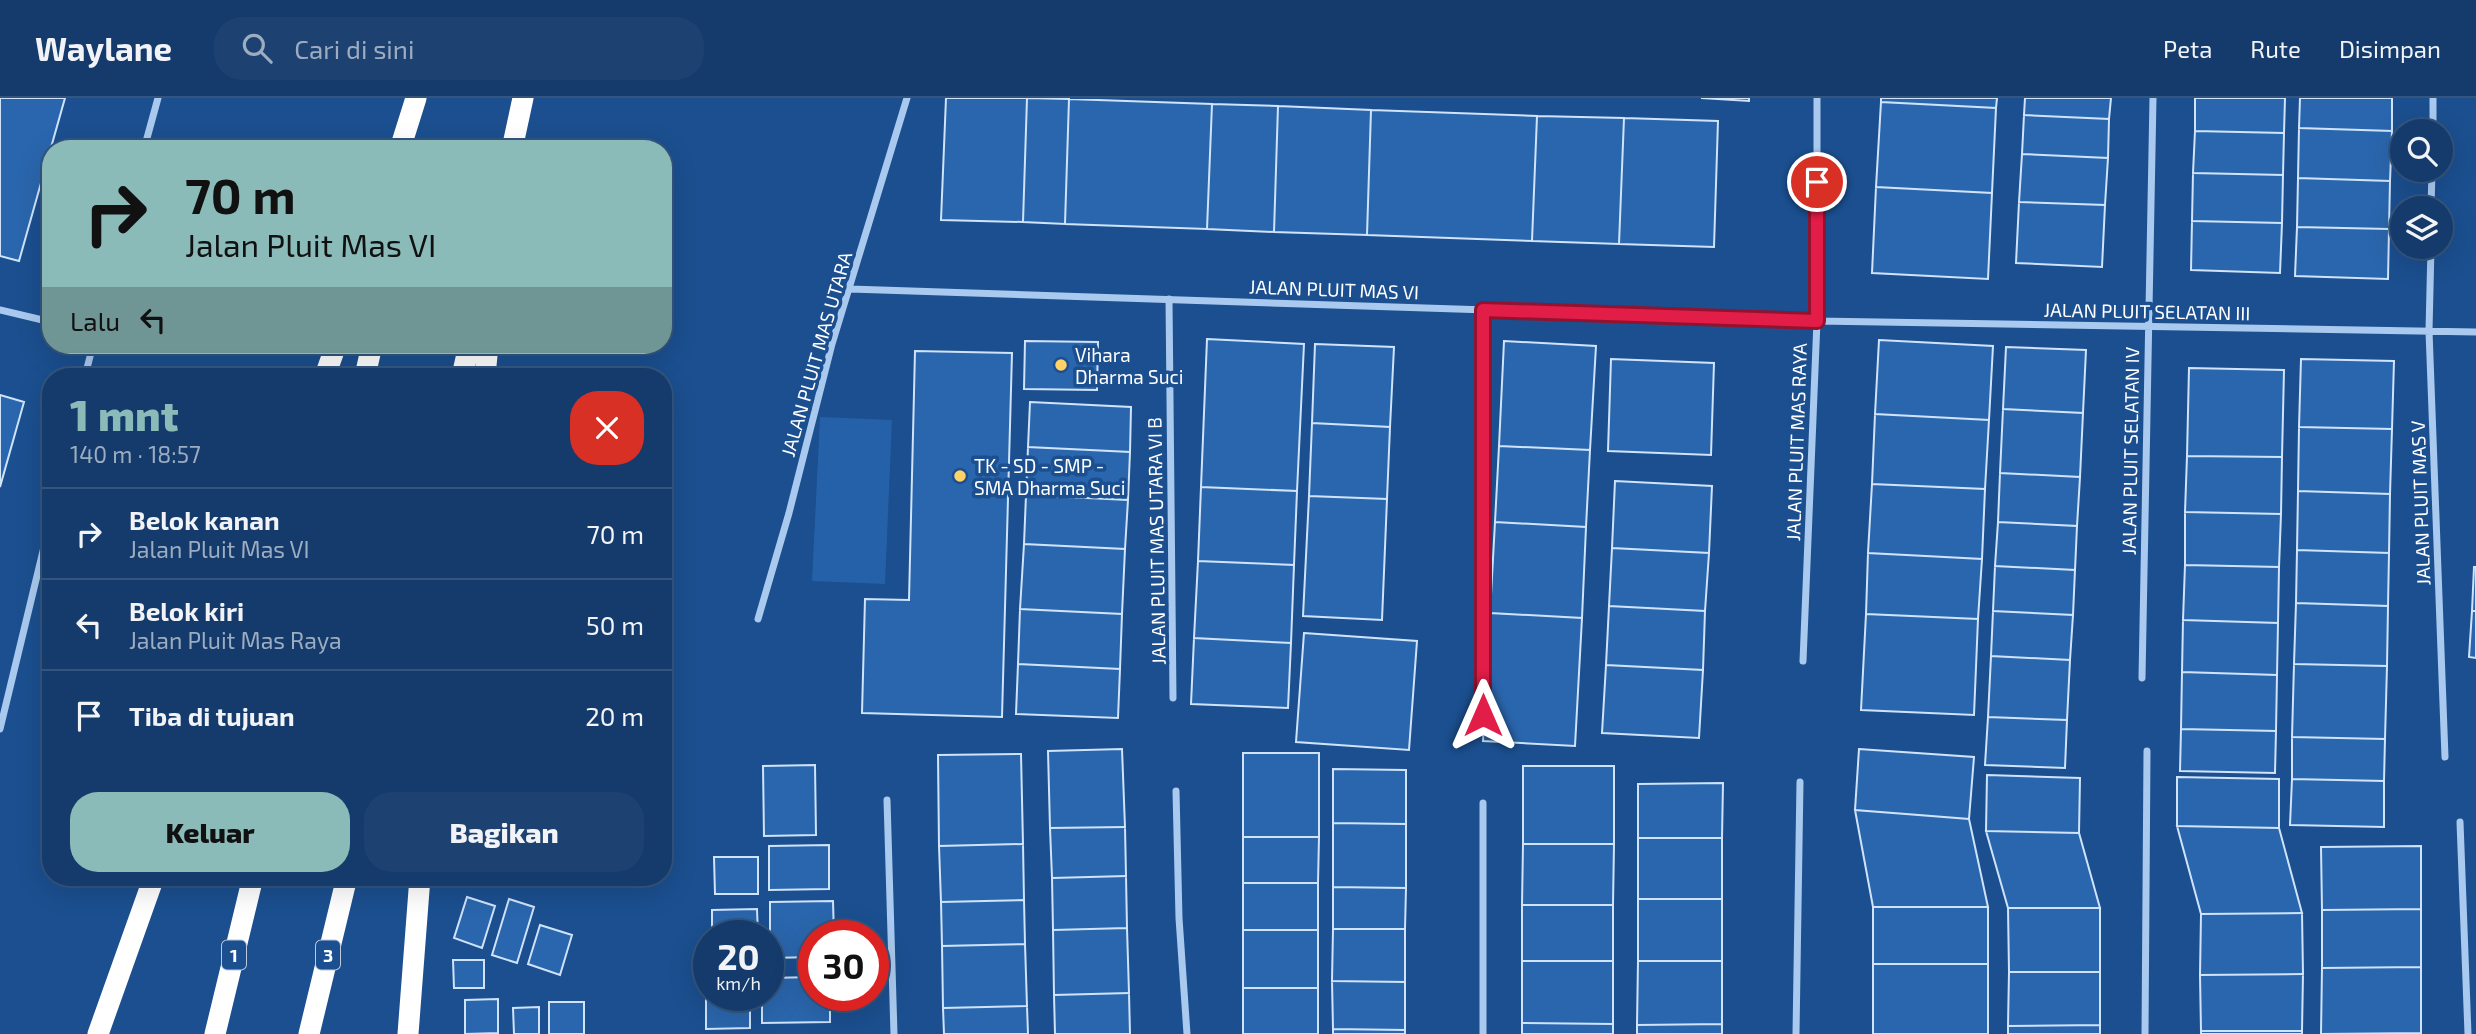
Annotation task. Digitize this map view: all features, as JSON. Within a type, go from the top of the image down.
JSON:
[{"type":"highway","points":[[403,140],[416,98]]},
{"type":"highway","points":[[416,140],[424,98]]},
{"type":"highway","points":[[514,140],[523,98]]},
{"type":"highway","points":[[98,1034],[151,886]]},
{"type":"highway","name":"1","points":[[215,1034],[251,886]]},
{"type":"highway","name":"3","points":[[309,1034],[345,886]]},
{"type":"highway","points":[[408,1034],[419,886]]},
{"type":"street","points":[[146,140],[158,98]]},
{"type":"street","name":"JALAN PLUIT MAS UTARA","points":[[758,619],[789,513],[832,344],[907,98]]},
{"type":"street","name":"JALAN PLUIT MAS RAYA","points":[[1803,661],[1817,321],[1816,98]]},
{"type":"street","name":"JALAN PLUIT SELATAN IV","points":[[2142,678],[2153,98]]},
{"type":"street","points":[[2433,98],[2433,119]]},
{"type":"street","name":"JALAN PLUIT MAS V","points":[[2431,259],[2429,331],[2445,757]]},
{"type":"street","name":"JALAN PLUIT MAS VI","points":[[850,289],[1817,321]]},
{"type":"street","name":"JALAN PLUIT MAS UTARA VI B","points":[[1169,299],[1173,698]]},
{"type":"street","points":[[0,310],[42,320]]},
{"type":"street","points":[[1483,310],[1483,715]]},
{"type":"street","name":"JALAN PLUIT SELATAN III","points":[[1817,321],[2476,332]]},
{"type":"street","points":[[0,729],[42,555]]},
{"type":"street","points":[[2146,1034],[2147,751]]},
{"type":"street","points":[[1796,1034],[1800,782]]},
{"type":"street","points":[[1176,791],[1179,918],[1186,1034]]},
{"type":"street","points":[[887,800],[894,1034]]},
{"type":"street","points":[[1483,803],[1483,1034]]},
{"type":"street","points":[[2460,822],[2468,1034]]},
{"type":"shaded area","points":[[820,417],[892,420],[885,584],[812,581]]},
{"type":"building","points":[[0,98],[65,98],[53,140],[42,140],[42,180],[19,261],[0,256]]},
{"type":"building","points":[[946,98],[1027,98],[1023,222],[941,220]]},
{"type":"building","points":[[1027,98],[1069,99],[1065,224],[1023,222]]},
{"type":"building","points":[[1701,98],[1749,98],[1749,101]]},
{"type":"building","points":[[1881,98],[1997,98],[1996,108],[1881,102]]},
{"type":"building","points":[[2025,98],[2111,98],[2109,119],[2024,115]]},
{"type":"building","points":[[2195,98],[2285,98],[2284,133],[2195,131]]},
{"type":"building","points":[[2300,98],[2392,98],[2390,131],[2299,128]]},
{"type":"building","points":[[1069,99],[1212,104],[1207,229],[1065,224]]},
{"type":"building","points":[[1881,102],[1996,108],[1992,193],[1876,187]]},
{"type":"building","points":[[1212,104],[1278,106],[1274,232],[1207,229]]},
{"type":"building","points":[[1278,106],[1371,110],[1367,235],[1274,232]]},
{"type":"building","points":[[1371,110],[1537,116],[1532,241],[1367,235]]},
{"type":"building","points":[[2024,115],[2109,119],[2108,158],[2022,154]]},
{"type":"building","points":[[1537,116],[1624,118],[1619,244],[1532,241]]},
{"type":"building","points":[[1624,118],[1718,121],[1714,247],[1619,244]]},
{"type":"building","points":[[2299,128],[2390,131],[2390,181],[2298,178]]},
{"type":"building","points":[[2195,131],[2284,133],[2283,175],[2193,173]]},
{"type":"building","points":[[2022,154],[2108,158],[2105,205],[2019,202]]},
{"type":"building","points":[[2193,173],[2283,175],[2282,223],[2192,221]]},
{"type":"building","points":[[2298,178],[2390,181],[2389,229],[2297,227]]},
{"type":"building","points":[[1876,187],[1992,193],[1988,279],[1872,273]]},
{"type":"building","points":[[2019,202],[2105,205],[2102,267],[2016,263]]},
{"type":"building","points":[[2192,221],[2282,223],[2280,273],[2191,270]]},
{"type":"building","points":[[2297,227],[2389,229],[2388,279],[2295,276]]},
{"type":"building","points":[[1207,339],[1304,344],[1297,491],[1201,487]]},
{"type":"building","points":[[1879,340],[1993,346],[1989,420],[1875,414]]},
{"type":"building","name":"Vihara Dharma Suci","points":[[1025,341],[1098,342],[1097,390],[1024,389]]},
{"type":"building","points":[[1504,341],[1596,346],[1590,450],[1499,446]]},
{"type":"building","points":[[1315,344],[1394,347],[1390,427],[1312,423]]},
{"type":"building","points":[[2006,347],[2086,350],[2083,413],[2003,409]]},
{"type":"building","name":"TK - SD - SMP - SMA Dharma Suci","points":[[915,351],[1012,353],[1002,717],[862,713],[865,599],[909,600]]},
{"type":"building","points":[[1611,359],[1714,363],[1711,455],[1608,451]]},
{"type":"building","points":[[2301,359],[2394,361],[2392,429],[2299,427]]},
{"type":"building","points":[[2189,368],[2284,370],[2282,457],[2187,456]]},
{"type":"building","points":[[0,395],[24,402],[0,487]]},
{"type":"building","points":[[1030,402],[1131,407],[1130,452],[1028,447]]},
{"type":"building","points":[[2003,409],[2083,413],[2080,477],[2000,473]]},
{"type":"building","points":[[1875,414],[1989,420],[1985,489],[1872,484]]},
{"type":"building","points":[[1312,423],[1390,427],[1387,499],[1309,496]]},
{"type":"building","points":[[2299,427],[2392,429],[2390,494],[2298,491]]},
{"type":"building","points":[[1499,446],[1590,450],[1586,527],[1495,522]]},
{"type":"building","points":[[1028,447],[1130,452],[1128,500],[1026,495]]},
{"type":"building","points":[[2187,456],[2282,457],[2281,514],[2185,512]]},
{"type":"building","points":[[2000,473],[2080,477],[2077,526],[1998,522]]},
{"type":"building","points":[[1615,481],[1712,486],[1709,553],[1612,548]]},
{"type":"building","points":[[1872,484],[1985,489],[1982,559],[1868,553]]},
{"type":"building","points":[[1201,487],[1297,491],[1294,565],[1198,561]]},
{"type":"building","points":[[2298,491],[2390,494],[2389,553],[2297,550]]},
{"type":"building","points":[[1026,495],[1128,500],[1125,549],[1024,544]]},
{"type":"building","points":[[1309,496],[1387,499],[1382,620],[1303,616]]},
{"type":"building","points":[[2185,512],[2281,514],[2279,567],[2185,565]]},
{"type":"building","points":[[1495,522],[1586,527],[1582,618],[1490,613]]},
{"type":"building","points":[[1998,522],[2077,526],[2075,570],[1995,566]]},
{"type":"building","points":[[1024,544],[1125,549],[1122,614],[1020,609]]},
{"type":"building","points":[[1612,548],[1709,553],[1705,611],[1609,606]]},
{"type":"building","points":[[2297,550],[2389,553],[2388,606],[2296,603]]},
{"type":"building","points":[[1868,553],[1982,559],[1978,619],[1866,614]]},
{"type":"building","points":[[1198,561],[1294,565],[1291,643],[1194,638]]},
{"type":"building","points":[[2185,565],[2279,567],[2278,623],[2183,620]]},
{"type":"building","points":[[1995,566],[2075,570],[2073,615],[1993,611]]},
{"type":"building","points":[[2474,567],[2476,611],[2472,611]]},
{"type":"building","points":[[2296,603],[2388,606],[2387,666],[2294,664]]},
{"type":"building","points":[[1609,606],[1705,611],[1703,670],[1606,665]]},
{"type":"building","points":[[1020,609],[1122,614],[1120,669],[1018,664]]},
{"type":"building","points":[[1993,611],[2073,615],[2070,660],[1991,656]]},
{"type":"building","points":[[2472,611],[2476,611],[2476,658],[2469,657]]},
{"type":"building","points":[[1490,613],[1582,618],[1575,746],[1483,741]]},
{"type":"building","points":[[1866,614],[1978,619],[1974,715],[1861,710]]},
{"type":"building","points":[[2183,620],[2278,623],[2277,675],[2182,672]]},
{"type":"building","points":[[1304,633],[1417,641],[1409,750],[1296,742]]},
{"type":"building","points":[[1194,638],[1291,643],[1288,708],[1191,704]]},
{"type":"building","points":[[1991,656],[2070,660],[2067,720],[1988,717]]},
{"type":"building","points":[[1018,664],[1120,669],[1118,718],[1016,714]]},
{"type":"building","points":[[2294,664],[2387,666],[2385,739],[2292,737]]},
{"type":"building","points":[[1606,665],[1703,670],[1699,738],[1602,733]]},
{"type":"building","points":[[2182,672],[2277,675],[2276,731],[2181,729]]},
{"type":"building","points":[[1988,717],[2067,720],[2065,768],[1985,765]]},
{"type":"building","points":[[2181,729],[2276,731],[2275,773],[2180,771]]},
{"type":"building","points":[[2292,737],[2385,739],[2384,781],[2292,779]]},
{"type":"building","points":[[1122,749],[1125,827],[1050,828],[1048,751]]},
{"type":"building","points":[[1859,749],[1974,757],[1969,819],[1855,810]]},
{"type":"building","points":[[1243,753],[1319,753],[1319,837],[1243,837]]},
{"type":"building","points":[[1021,754],[1023,844],[939,846],[938,755]]},
{"type":"building","points":[[815,765],[816,835],[764,836],[763,766]]},
{"type":"building","points":[[1523,766],[1614,766],[1614,844],[1523,844]]},
{"type":"building","points":[[1333,769],[1406,770],[1406,824],[1333,823]]},
{"type":"building","points":[[1987,775],[2080,778],[2079,833],[1986,831]]},
{"type":"building","points":[[2177,777],[2279,779],[2279,828],[2177,826]]},
{"type":"building","points":[[2292,779],[2384,781],[2384,827],[2290,825]]},
{"type":"building","points":[[1723,783],[1722,838],[1638,838],[1638,784]]},
{"type":"building","points":[[1855,810],[1969,819],[1988,907],[1873,907]]},
{"type":"building","points":[[1333,823],[1406,824],[1406,888],[1333,887]]},
{"type":"building","points":[[2177,826],[2279,828],[2302,913],[2201,914]]},
{"type":"building","points":[[1125,827],[1126,876],[1052,878],[1050,828]]},
{"type":"building","points":[[1986,831],[2079,833],[2100,908],[2008,908]]},
{"type":"building","points":[[1243,837],[1319,837],[1318,883],[1243,883]]},
{"type":"building","points":[[1638,838],[1722,838],[1722,899],[1638,899]]},
{"type":"building","points":[[1023,844],[1024,900],[941,902],[939,846]]},
{"type":"building","points":[[1523,844],[1614,844],[1613,905],[1522,905]]},
{"type":"building","points":[[829,845],[829,889],[769,890],[769,846]]},
{"type":"building","points":[[2421,846],[2421,909],[2322,910],[2321,847]]},
{"type":"building","points":[[714,857],[758,857],[758,894],[715,894]]},
{"type":"building","points":[[1126,876],[1127,928],[1053,930],[1052,878]]},
{"type":"building","points":[[1243,883],[1318,883],[1318,930],[1243,930]]},
{"type":"building","points":[[1333,887],[1406,888],[1405,929],[1333,929]]},
{"type":"building","points":[[467,897],[495,906],[482,948],[454,938]]},
{"type":"building","points":[[509,899],[534,907],[517,963],[492,955]]},
{"type":"building","points":[[1638,899],[1722,899],[1722,961],[1638,961]]},
{"type":"building","points":[[1024,900],[1025,944],[942,946],[941,902]]},
{"type":"building","points":[[833,901],[834,920],[798,920],[798,957],[784,958],[784,920],[770,920],[770,902]]},
{"type":"building","points":[[1522,905],[1613,905],[1613,961],[1522,961]]},
{"type":"building","points":[[1873,907],[1988,907],[1988,964],[1873,964]]},
{"type":"building","points":[[2008,908],[2100,908],[2100,972],[2009,972]]},
{"type":"building","points":[[757,909],[757,920],[712,920],[712,910]]},
{"type":"building","points":[[2421,909],[2421,967],[2322,968],[2322,910]]},
{"type":"building","points":[[2302,913],[2303,974],[2200,975],[2201,914]]},
{"type":"building","points":[[540,925],[572,935],[560,975],[528,964]]},
{"type":"building","points":[[1127,928],[1129,993],[1054,995],[1053,930]]},
{"type":"building","points":[[1333,929],[1405,929],[1405,982],[1332,981]]},
{"type":"building","points":[[1243,930],[1318,930],[1318,988],[1243,988]]},
{"type":"building","points":[[1025,944],[1027,1006],[943,1008],[942,946]]},
{"type":"building","points":[[453,960],[484,960],[484,988],[454,988]]},
{"type":"building","points":[[1522,961],[1613,961],[1613,1024],[1522,1023]]},
{"type":"building","points":[[1638,961],[1722,961],[1722,1024],[1637,1025]]},
{"type":"building","points":[[1873,964],[1988,964],[1988,1034],[1873,1034]]},
{"type":"building","points":[[2421,967],[2421,1033],[2321,1034],[2322,968]]},
{"type":"building","points":[[2009,972],[2100,972],[2100,1025],[2008,1026]]},
{"type":"building","points":[[2303,974],[2302,1031],[2201,1031],[2200,975]]},
{"type":"building","points":[[798,977],[798,1011],[830,1011],[830,1022],[762,1023],[762,1011],[784,1011],[784,978]]},
{"type":"building","points":[[1332,981],[1405,982],[1405,1030],[1333,1029]]},
{"type":"building","points":[[1243,988],[1318,988],[1318,1034],[1243,1034]]},
{"type":"building","points":[[1129,993],[1130,1034],[1055,1034],[1054,995]]},
{"type":"building","points":[[498,999],[498,1033],[465,1034],[465,1000]]},
{"type":"building","points":[[549,1002],[584,1002],[584,1034],[549,1034]]},
{"type":"building","points":[[1027,1006],[1028,1034],[944,1034],[943,1008]]},
{"type":"building","points":[[539,1007],[539,1034],[514,1034],[513,1008]]},
{"type":"building","points":[[706,1011],[750,1011],[750,1028],[706,1029]]},
{"type":"building","points":[[1522,1023],[1613,1024],[1613,1034],[1522,1034]]},
{"type":"building","points":[[1722,1024],[1722,1034],[1637,1034],[1637,1025]]},
{"type":"building","points":[[2100,1025],[2100,1034],[2008,1034],[2008,1026]]},
{"type":"building","points":[[1333,1029],[1405,1030],[1405,1034],[1333,1034]]},
{"type":"building","points":[[2201,1031],[2302,1031],[2302,1034],[2201,1034]]},
{"type":"place","name":"Vihara Dharma Suci","points":[[1061,365]]},
{"type":"place","name":"TK - SD - SMP - SMA Dharma Suci","points":[[960,476]]},
{"type":"route","points":[[1483,715],[1483,310],[1817,321],[1817,182]]}]
